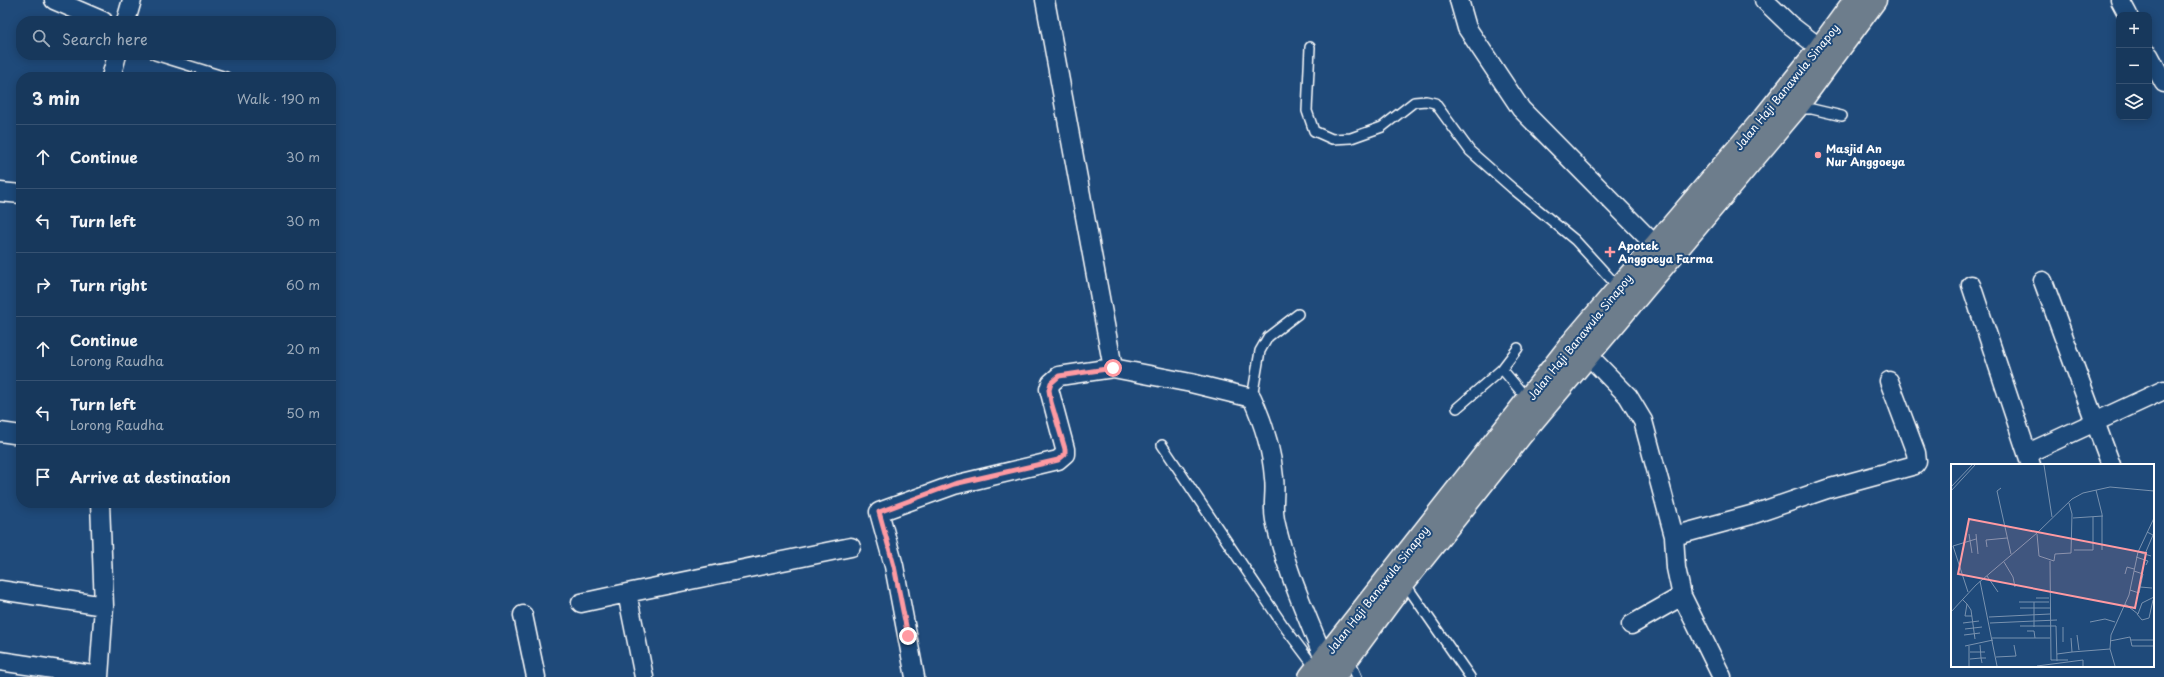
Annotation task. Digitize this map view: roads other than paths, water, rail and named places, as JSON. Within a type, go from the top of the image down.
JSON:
[{"type":"highway","name":"Jalan Haji Banawula Sinapoy","points":[[1321,670],[1348,657],[1404,582],[1522,435],[1589,356],[1738,164],[1855,0]]},
{"type":"highway","name":"Jalan Haji Banawula Sinapoy","points":[[1321,670],[1573,342],[1620,289],[1656,245],[1795,109],[1875,0]]},
{"type":"street","points":[[54,0],[91,16]]},
{"type":"street","points":[[127,16],[132,0]]},
{"type":"street","points":[[1045,0],[1113,368]]},
{"type":"street","points":[[1459,0],[1468,28],[1521,109],[1656,245]]},
{"type":"street","points":[[1764,0],[1790,25],[1820,48]]},
{"type":"street","points":[[2120,0],[2126,12]]},
{"type":"street","points":[[112,72],[116,60]]},
{"type":"street","points":[[2152,61],[2164,83]]},
{"type":"street","points":[[0,192],[16,194]]},
{"type":"street","points":[[2043,281],[2111,464]]},
{"type":"street","points":[[1971,285],[2029,459],[2095,422],[2164,390]]},
{"type":"street","points":[[1589,356],[1628,396],[1643,421],[1674,536],[1676,568],[1682,596],[1722,677]]},
{"type":"street","points":[[915,677],[895,574],[879,512],[954,484],[1058,460],[1063,457],[1065,454],[1065,445],[1051,402],[1049,390],[1051,383],[1059,376],[1113,368],[1191,383],[1252,398],[1260,418],[1273,468],[1273,507],[1277,529],[1286,562],[1321,670]]},
{"type":"street","points":[[1674,536],[1751,514],[1827,489],[1915,466],[1916,454],[1889,381]]},
{"type":"street","points":[[0,432],[16,434]]},
{"type":"street","points":[[1,666],[99,676],[104,606],[100,508]]},
{"type":"street","points":[[581,603],[851,547]]},
{"type":"street","points":[[0,590],[104,606]]},
{"type":"street","points":[[627,593],[644,677]]},
{"type":"street","points":[[1631,625],[1682,596]]},
{"type":"street","points":[[523,616],[536,677]]},
{"type":"lane","points":[[1310,47],[1307,112],[1314,131],[1332,139],[1351,138],[1382,127],[1414,102],[1426,101],[1435,104],[1470,151],[1575,240],[1620,289]]},
{"type":"lane","points":[[171,60],[210,72]]},
{"type":"lane","points":[[1795,109],[1812,109],[1842,116]]},
{"type":"lane","points":[[1252,398],[1260,352],[1268,337],[1298,314]]},
{"type":"lane","points":[[1457,408],[1502,369],[1518,348]]},
{"type":"lane","points":[[1502,369],[1528,400]]},
{"type":"lane","points":[[1162,445],[1283,625],[1321,670]]},
{"type":"lane","points":[[1404,582],[1470,677]]},
{"type":"lane","points":[[1348,657],[1357,677]]},
{"type":"place","name":"Masjid An Nur Anggoeya","points":[[1818,155]]},
{"type":"place","name":"Apotek Anggoeya Farma","points":[[1610,252]]}]
